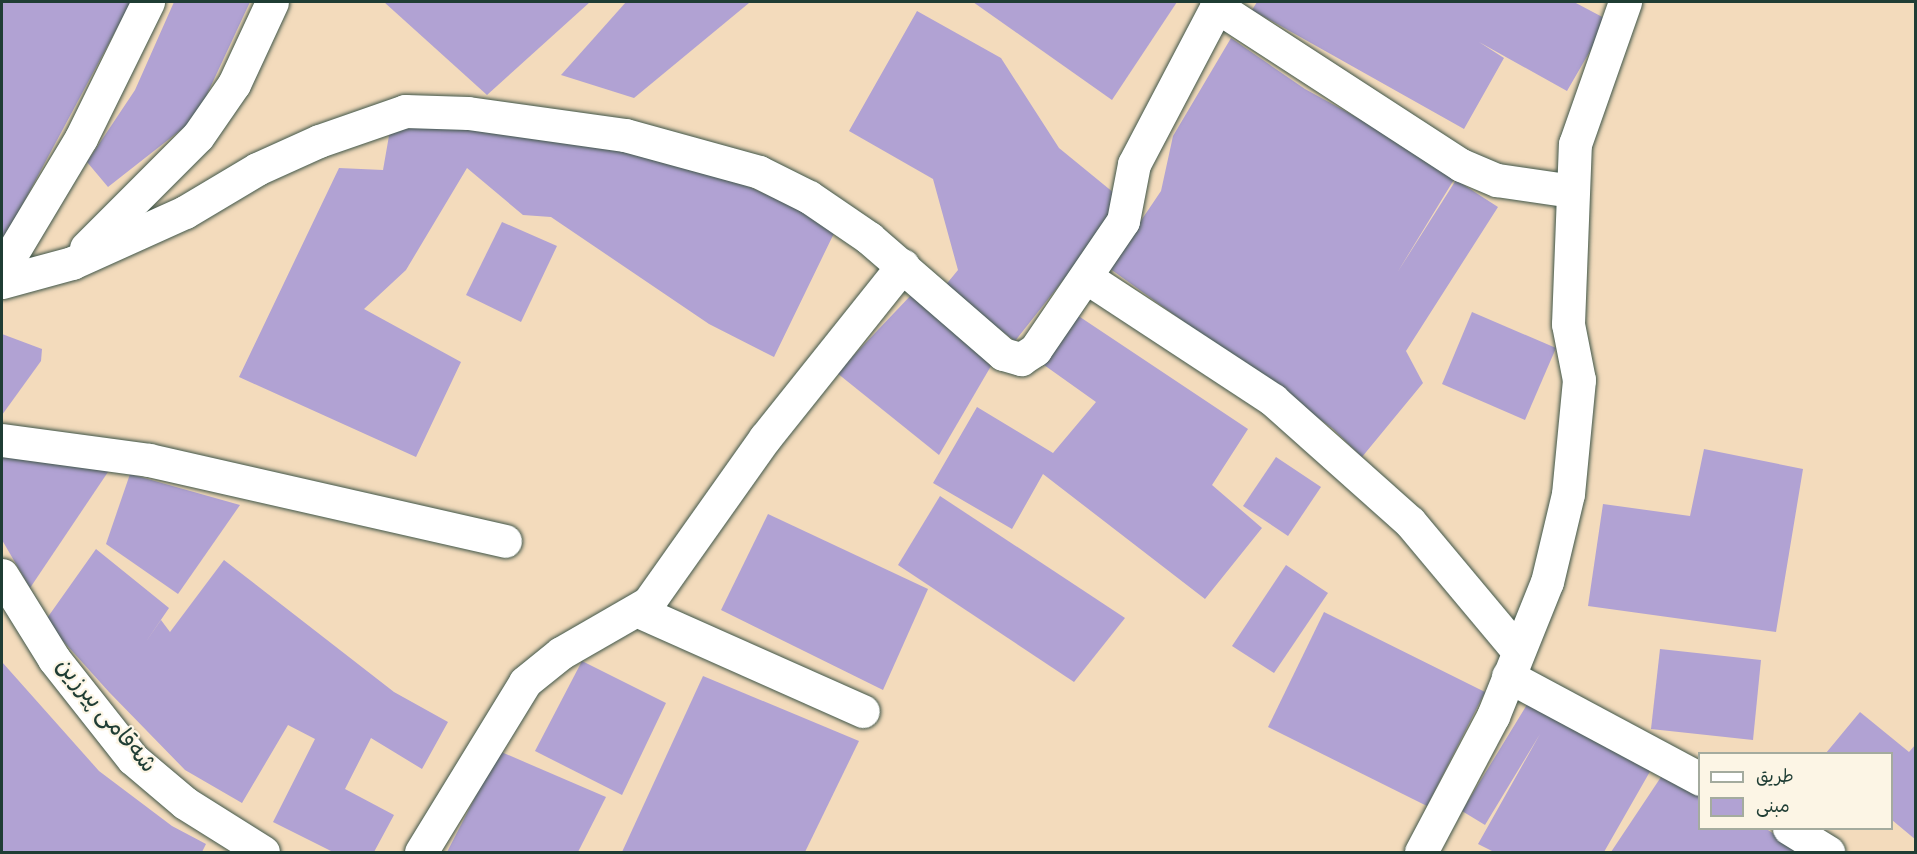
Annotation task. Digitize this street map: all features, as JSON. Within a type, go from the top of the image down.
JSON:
[{"type":"street","points":[[2,270],[81,138],[148,2]]},
{"type":"street","points":[[72,262],[198,136],[234,84],[272,2]]},
{"type":"street","points":[[1421,852],[1455,797],[1547,582],[1574,454],[1579,380],[1568,324],[1575,144],[1625,2]]},
{"type":"street","points":[[2,282],[72,262],[185,212],[257,169],[405,111],[531,119],[698,151],[809,197],[903,266],[1003,354],[1021,359],[1035,350],[1124,221],[1134,164],[1218,4],[1461,165],[1497,180],[1572,191]]},
{"type":"street","points":[[421,852],[525,682],[561,652],[638,611],[903,266]]},
{"type":"street","points":[[1086,277],[1273,400],[1410,522],[1513,663],[1698,778]]},
{"type":"street","points":[[2,440],[149,459],[505,541]]},
{"type":"street","name":"شەقامی پیرزین","points":[[2,575],[54,659],[133,759],[184,803],[246,849]]},
{"type":"street","points":[[638,611],[863,711]]},
{"type":"street","points":[[1792,830],[1828,852]]},
{"type":"building","points":[[2,2],[131,2],[18,213],[2,259]]},
{"type":"building","points":[[174,2],[250,2],[196,118],[108,187],[87,162],[135,90]]},
{"type":"building","points":[[384,2],[590,2],[487,95]]},
{"type":"building","points":[[626,2],[749,3],[634,98],[561,75]]},
{"type":"building","points":[[973,2],[1177,2],[1112,100]]},
{"type":"building","points":[[1257,2],[1574,2],[1608,20],[1567,91],[1479,42],[1504,58],[1464,129],[1252,10]]},
{"type":"building","points":[[917,11],[1001,58],[1059,148],[1125,202],[1015,341],[944,287],[958,270],[933,179],[849,131]]},
{"type":"building","points":[[1231,38],[1305,89],[1458,173],[1397,273],[1456,180],[1498,207],[1406,351],[1423,383],[1362,457],[1332,428],[1109,268],[1161,191],[1173,136]]},
{"type":"building","points":[[489,121],[698,165],[838,225],[774,357],[709,324],[551,217],[523,215],[467,168],[406,270],[364,309],[461,362],[416,457],[239,377],[339,168],[383,170],[390,130]]},
{"type":"building","points":[[502,222],[557,246],[521,322],[466,295]]},
{"type":"building","points":[[914,292],[991,366],[939,455],[837,373]]},
{"type":"building","points":[[1472,312],[1556,348],[1525,420],[1442,384]]},
{"type":"building","points":[[1074,313],[1248,429],[1212,485],[1262,528],[1205,599],[1043,474],[1012,529],[933,483],[977,407],[1053,453],[1096,402],[1037,360]]},
{"type":"building","points":[[2,334],[42,349],[41,361],[2,415]]},
{"type":"building","points":[[1704,449],[1803,469],[1776,632],[1588,606],[1603,504],[1690,516]]},
{"type":"building","points":[[2,452],[110,469],[30,588],[2,540]]},
{"type":"building","points":[[1276,457],[1321,487],[1288,536],[1243,506]]},
{"type":"building","points":[[130,474],[240,505],[178,594],[106,544]]},
{"type":"building","points":[[940,496],[1125,618],[1074,682],[898,565]]},
{"type":"building","points":[[768,514],[928,589],[883,690],[721,610]]},
{"type":"building","points":[[96,549],[169,608],[145,643],[161,620],[170,632],[224,560],[394,692],[448,722],[422,769],[371,738],[345,789],[394,815],[374,852],[333,852],[273,822],[315,739],[288,725],[242,803],[185,770],[109,692],[45,621]]},
{"type":"building","points":[[1286,565],[1328,593],[1274,673],[1232,646]]},
{"type":"building","points":[[1324,612],[1485,692],[1427,806],[1268,727]]},
{"type":"building","points":[[1660,649],[1761,660],[1753,740],[1651,729]]},
{"type":"building","points":[[582,661],[666,703],[622,795],[535,751]]},
{"type":"building","points":[[2,662],[99,771],[172,826],[206,844],[202,852],[2,852]]},
{"type":"building","points":[[703,676],[859,741],[805,852],[622,852]]},
{"type":"building","points":[[1531,698],[1652,768],[1604,852],[1494,852],[1478,844],[1540,734],[1485,825],[1462,811]]},
{"type":"building","points":[[1860,712],[1909,752],[1916,744],[1916,840],[1893,821],[1893,752],[1827,752]]},
{"type":"building","points":[[499,751],[606,797],[578,852],[447,852]]},
{"type":"building","points":[[1669,765],[1698,784],[1698,830],[1768,830],[1801,852],[1611,852]]}]
